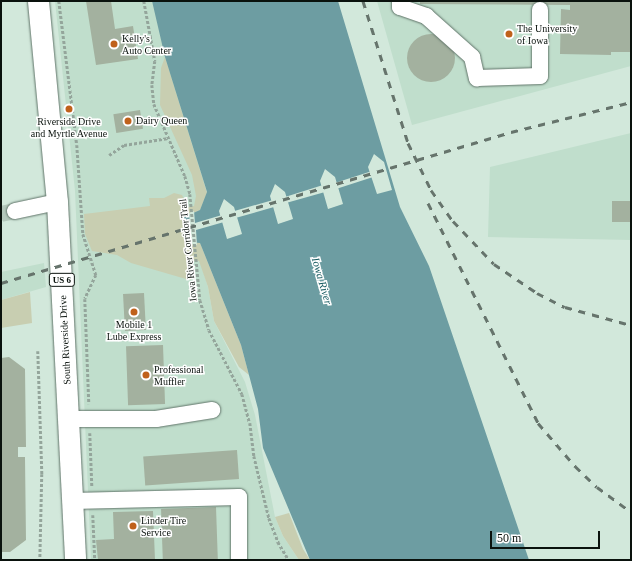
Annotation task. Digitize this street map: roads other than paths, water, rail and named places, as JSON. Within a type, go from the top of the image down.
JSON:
[{"type":"main road","name":"South Riverside Drive","points":[[38,1],[57,202],[75,560]]},
{"type":"lane","points":[[400,1],[400,7],[426,16],[472,57],[477,78],[540,76],[540,10]]},
{"type":"lane","points":[[15,211],[57,202]]},
{"type":"lane","points":[[68,419],[156,419],[212,410]]},
{"type":"lane","points":[[72,501],[239,497],[239,560]]},
{"type":"water","name":"Iowa River","points":[[152,1],[338,1],[400,207],[429,266],[529,560],[310,560],[263,448],[258,409],[241,345],[200,243],[189,242],[182,218],[200,210],[207,192],[165,57]],"holes":[[[374,154],[384,162],[392,190],[377,194],[368,167]],[[325,169],[335,177],[343,204],[328,209],[320,181]],[[275,184],[285,192],[293,219],[278,224],[270,196]],[[224,199],[234,207],[242,234],[227,239],[219,211]]]},
{"type":"tunnel","points":[[1,214],[15,211]]},
{"type":"railway","points":[[363,1],[408,143],[431,190],[453,221],[494,264],[537,293],[565,307],[631,325]]},
{"type":"railway","points":[[1,283],[511,132],[631,102]]},
{"type":"railway","points":[[428,203],[538,423],[575,466],[597,487],[631,512]]},
{"type":"place","name":"The University of Iowa","points":[[509,34]]},
{"type":"place","name":"Kelly's Auto Center","points":[[114,44]]},
{"type":"place","name":"Riverside Drive and Myrtle Avenue","points":[[69,109]]},
{"type":"place","name":"Dairy Queen","points":[[128,121]]},
{"type":"place","name":"Mobile 1 Lube Express","points":[[134,312]]},
{"type":"place","name":"Professional Muffler","points":[[146,375]]},
{"type":"place","name":"Linder Tire Service","points":[[133,526]]}]
